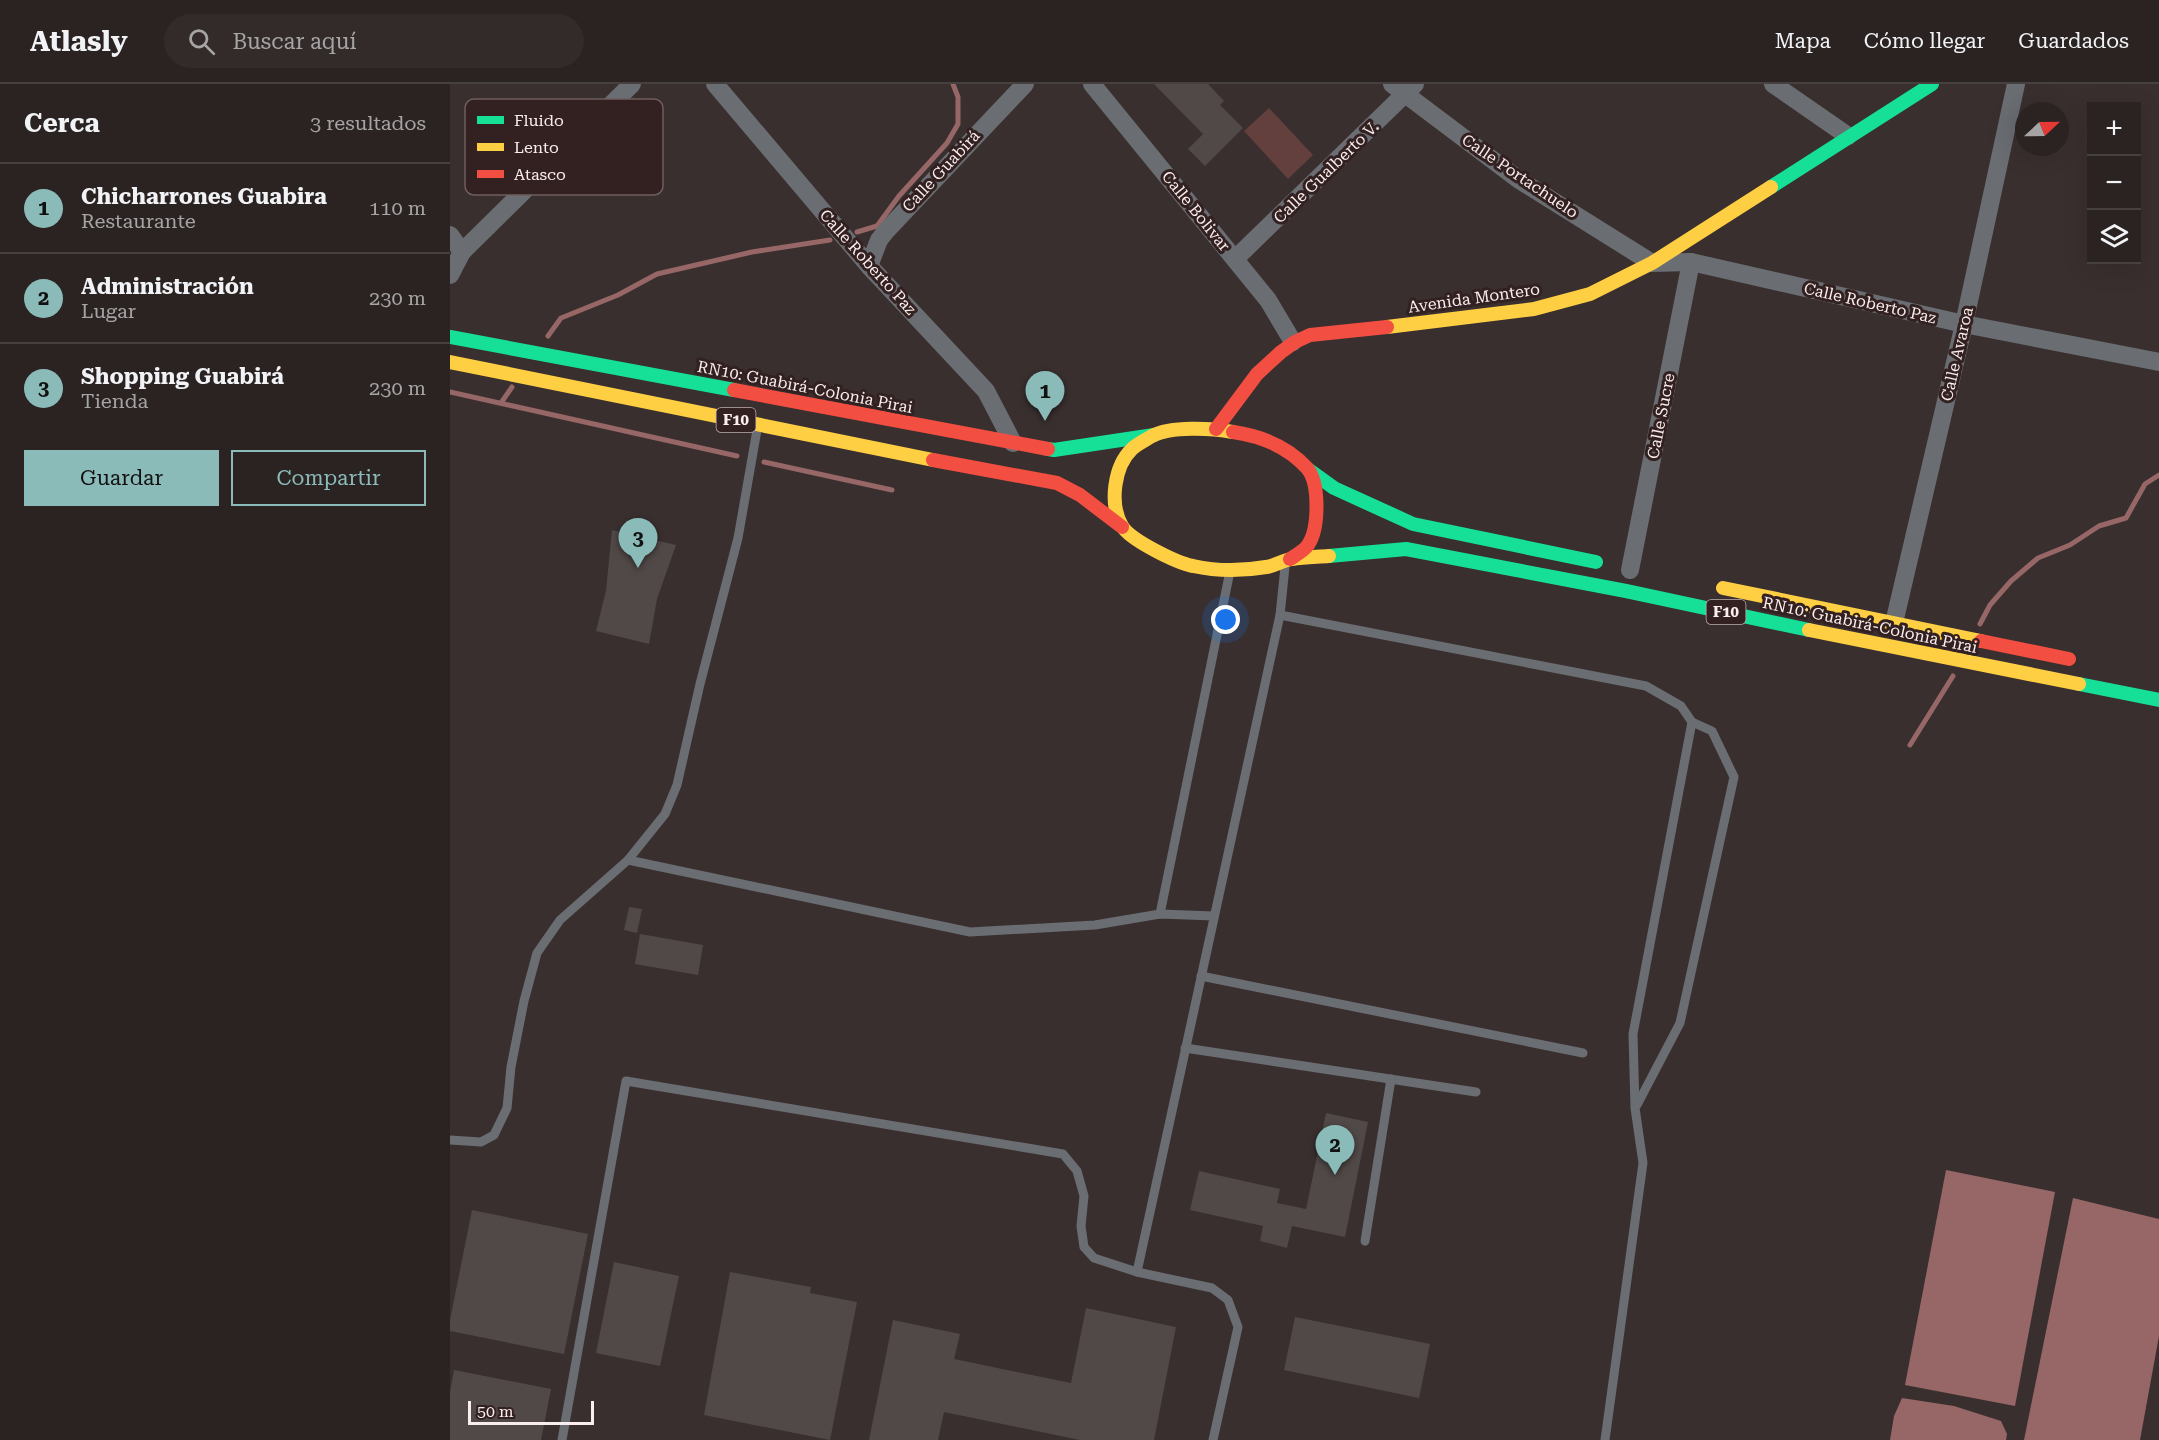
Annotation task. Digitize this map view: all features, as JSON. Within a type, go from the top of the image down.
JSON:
[{"type":"main road","name":"Avenida Montero","points":[[1216,429],[1247,383],[1293,342],[1310,335],[1534,309],[1590,294],[1652,263],[1932,84]]},
{"type":"main road","name":"RN10: Guabirá-Colonia Pirai","points":[[450,337],[1054,450],[1154,435]]},
{"type":"main road","name":"F10","points":[[450,362],[1057,483],[1080,495],[1140,542],[1192,566],[1230,570],[1268,567],[1288,560]]},
{"type":"main road","name":"F10","points":[[1122,527],[1115,502],[1116,481],[1121,465],[1132,449],[1154,435],[1194,428],[1216,429],[1243,433],[1284,449],[1334,488],[1413,524],[1625,568]]},
{"type":"main road","points":[[1288,560],[1308,546],[1314,531],[1317,510],[1315,490],[1309,470]]},
{"type":"main road","name":"RN10: Guabirá-Colonia Pirai","points":[[1288,560],[1406,549],[1626,591],[2159,700]]},
{"type":"main road","name":"RN10: Guabirá-Colonia Pirai","points":[[1710,586],[2078,661]]},
{"type":"street","points":[[617,99],[632,84]]},
{"type":"street","name":"Calle Roberto Paz","points":[[715,84],[868,266],[986,391],[1013,443]]},
{"type":"street","name":"Calle Guabirá","points":[[868,266],[879,240],[886,231],[1025,84]]},
{"type":"street","name":"Calle Bolivar","points":[[1092,84],[1268,300],[1293,342]]},
{"type":"street","points":[[1773,84],[1848,136]]},
{"type":"street","name":"Calle Avaroa","points":[[1894,623],[1964,324],[2016,84]]},
{"type":"street","name":"Calle Gualberto V.","points":[[1235,259],[1404,88]]},
{"type":"street","name":"Calle Portachuelo","points":[[1404,88],[1518,179],[1652,263]]},
{"type":"street","points":[[450,275],[462,252],[520,195]]},
{"type":"street","points":[[450,235],[462,252]]},
{"type":"street","name":"Calle Roberto Paz","points":[[1652,263],[1691,262],[1964,324],[2159,362]]},
{"type":"street","name":"Calle Sucre","points":[[1625,568],[1691,262]]},
{"type":"lane","points":[[451,1138],[481,1142],[494,1135],[507,1108],[511,1067],[524,1001],[537,953],[560,920],[628,860],[664,814],[676,785],[738,538],[758,424]]},
{"type":"lane","points":[[1137,1272],[1280,615],[1288,560]]},
{"type":"lane","points":[[1160,914],[1230,570]]},
{"type":"lane","points":[[1280,615],[1646,686],[1681,706],[1692,722],[1712,731],[1734,777],[1680,1023],[1635,1108]]},
{"type":"lane","points":[[1605,1440],[1643,1163],[1635,1108],[1633,1034],[1692,722]]},
{"type":"lane","points":[[628,860],[970,932],[1095,925],[1160,914],[1214,916]]},
{"type":"lane","points":[[1201,976],[1583,1053]]},
{"type":"lane","points":[[1185,1048],[1476,1092]]},
{"type":"lane","points":[[1365,1241],[1390,1079]]},
{"type":"lane","points":[[562,1440],[626,1081],[1063,1154],[1077,1170],[1084,1196],[1081,1226],[1084,1247],[1094,1258],[1137,1272],[1212,1288],[1228,1300],[1238,1327],[1214,1440]]},
{"type":"shaded area","points":[[1269,108],[1313,155],[1288,179],[1244,131]]},
{"type":"shaded area","points":[[1946,1170],[2055,1192],[2015,1406],[1905,1385]]},
{"type":"shaded area","points":[[2073,1198],[2159,1219],[2159,1336],[2140,1440],[2024,1440]]},
{"type":"shaded area","points":[[1902,1398],[1954,1406],[2001,1421],[2007,1434],[2006,1440],[1890,1440],[1894,1416]]},
{"type":"building","points":[[1154,84],[1208,84],[1224,101],[1220,105],[1243,128],[1205,166],[1188,149],[1203,134]]},
{"type":"building","points":[[612,530],[676,545],[657,599],[649,644],[596,631],[606,591]]},
{"type":"building","points":[[629,907],[642,909],[637,933],[624,930]]},
{"type":"building","points":[[640,934],[703,945],[698,975],[635,964]]},
{"type":"building","points":[[1326,1113],[1368,1122],[1345,1237],[1292,1226],[1287,1248],[1260,1241],[1263,1226],[1190,1210],[1199,1171],[1280,1189],[1277,1203],[1306,1209]]},
{"type":"building","points":[[472,1210],[588,1234],[564,1354],[450,1331],[450,1320]]},
{"type":"building","points":[[614,1262],[679,1276],[660,1366],[596,1353]]},
{"type":"building","points":[[730,1272],[811,1287],[810,1293],[857,1302],[830,1440],[704,1415]]},
{"type":"building","points":[[1086,1308],[1176,1327],[1154,1440],[1080,1440],[944,1412],[938,1440],[869,1440],[893,1320],[960,1334],[954,1359],[1071,1383]]},
{"type":"building","points":[[1295,1317],[1430,1344],[1419,1398],[1284,1370]]},
{"type":"building","points":[[454,1370],[551,1389],[541,1440],[450,1440],[450,1392]]},
{"type":"waterway","points":[[857,232],[877,226],[899,196],[947,143],[958,124],[958,97],[953,84]]},
{"type":"waterway","points":[[548,336],[561,318],[618,295],[657,274],[752,252],[830,240]]},
{"type":"waterway","points":[[501,403],[512,387]]},
{"type":"waterway","points":[[450,392],[737,456]]},
{"type":"waterway","points":[[764,462],[892,490]]},
{"type":"waterway","points":[[1980,624],[1990,605],[2011,581],[2038,558],[2070,545],[2099,526],[2126,518],[2145,484],[2159,475]]},
{"type":"waterway","points":[[1910,745],[1953,676]]},
{"type":"traffic: fast","points":[[1771,187],[1932,84]]},
{"type":"traffic: fast","points":[[450,337],[734,390]]},
{"type":"traffic: fast","points":[[1048,449],[1154,435]]},
{"type":"traffic: fast","points":[[1309,470],[1334,488],[1413,524],[1596,562]]},
{"type":"traffic: fast","points":[[1329,556],[1406,549],[1626,591],[1809,630]]},
{"type":"traffic: fast","points":[[2079,684],[2159,700]]},
{"type":"traffic: slow","points":[[1387,327],[1534,309],[1590,294],[1652,263],[1771,187]]},
{"type":"traffic: slow","points":[[450,362],[933,460]]},
{"type":"traffic: slow","points":[[1233,432],[1180,429],[1152,436],[1134,447],[1121,465],[1115,486],[1116,507],[1122,526],[1134,538],[1154,550],[1186,564],[1202,568],[1248,569],[1292,559],[1329,556]]},
{"type":"traffic: slow","points":[[1723,588],[1981,641]]},
{"type":"traffic: slow","points":[[1809,630],[2079,684]]},
{"type":"traffic: jam","points":[[1216,429],[1257,374],[1295,342],[1310,335],[1387,327]]},
{"type":"traffic: jam","points":[[734,390],[1048,449]]},
{"type":"traffic: jam","points":[[1233,432],[1254,436],[1283,448],[1300,461],[1311,475],[1317,506],[1312,538],[1307,547],[1290,559]]},
{"type":"traffic: jam","points":[[933,460],[1057,483],[1080,495],[1122,527]]},
{"type":"traffic: jam","points":[[1981,641],[2069,659]]},
{"type":"place","name":"Chicharrones Guabira","points":[[1045,421]]},
{"type":"place","name":"Shopping Guabirá","points":[[638,568]]},
{"type":"place","name":"Administración","points":[[1335,1175]]}]
